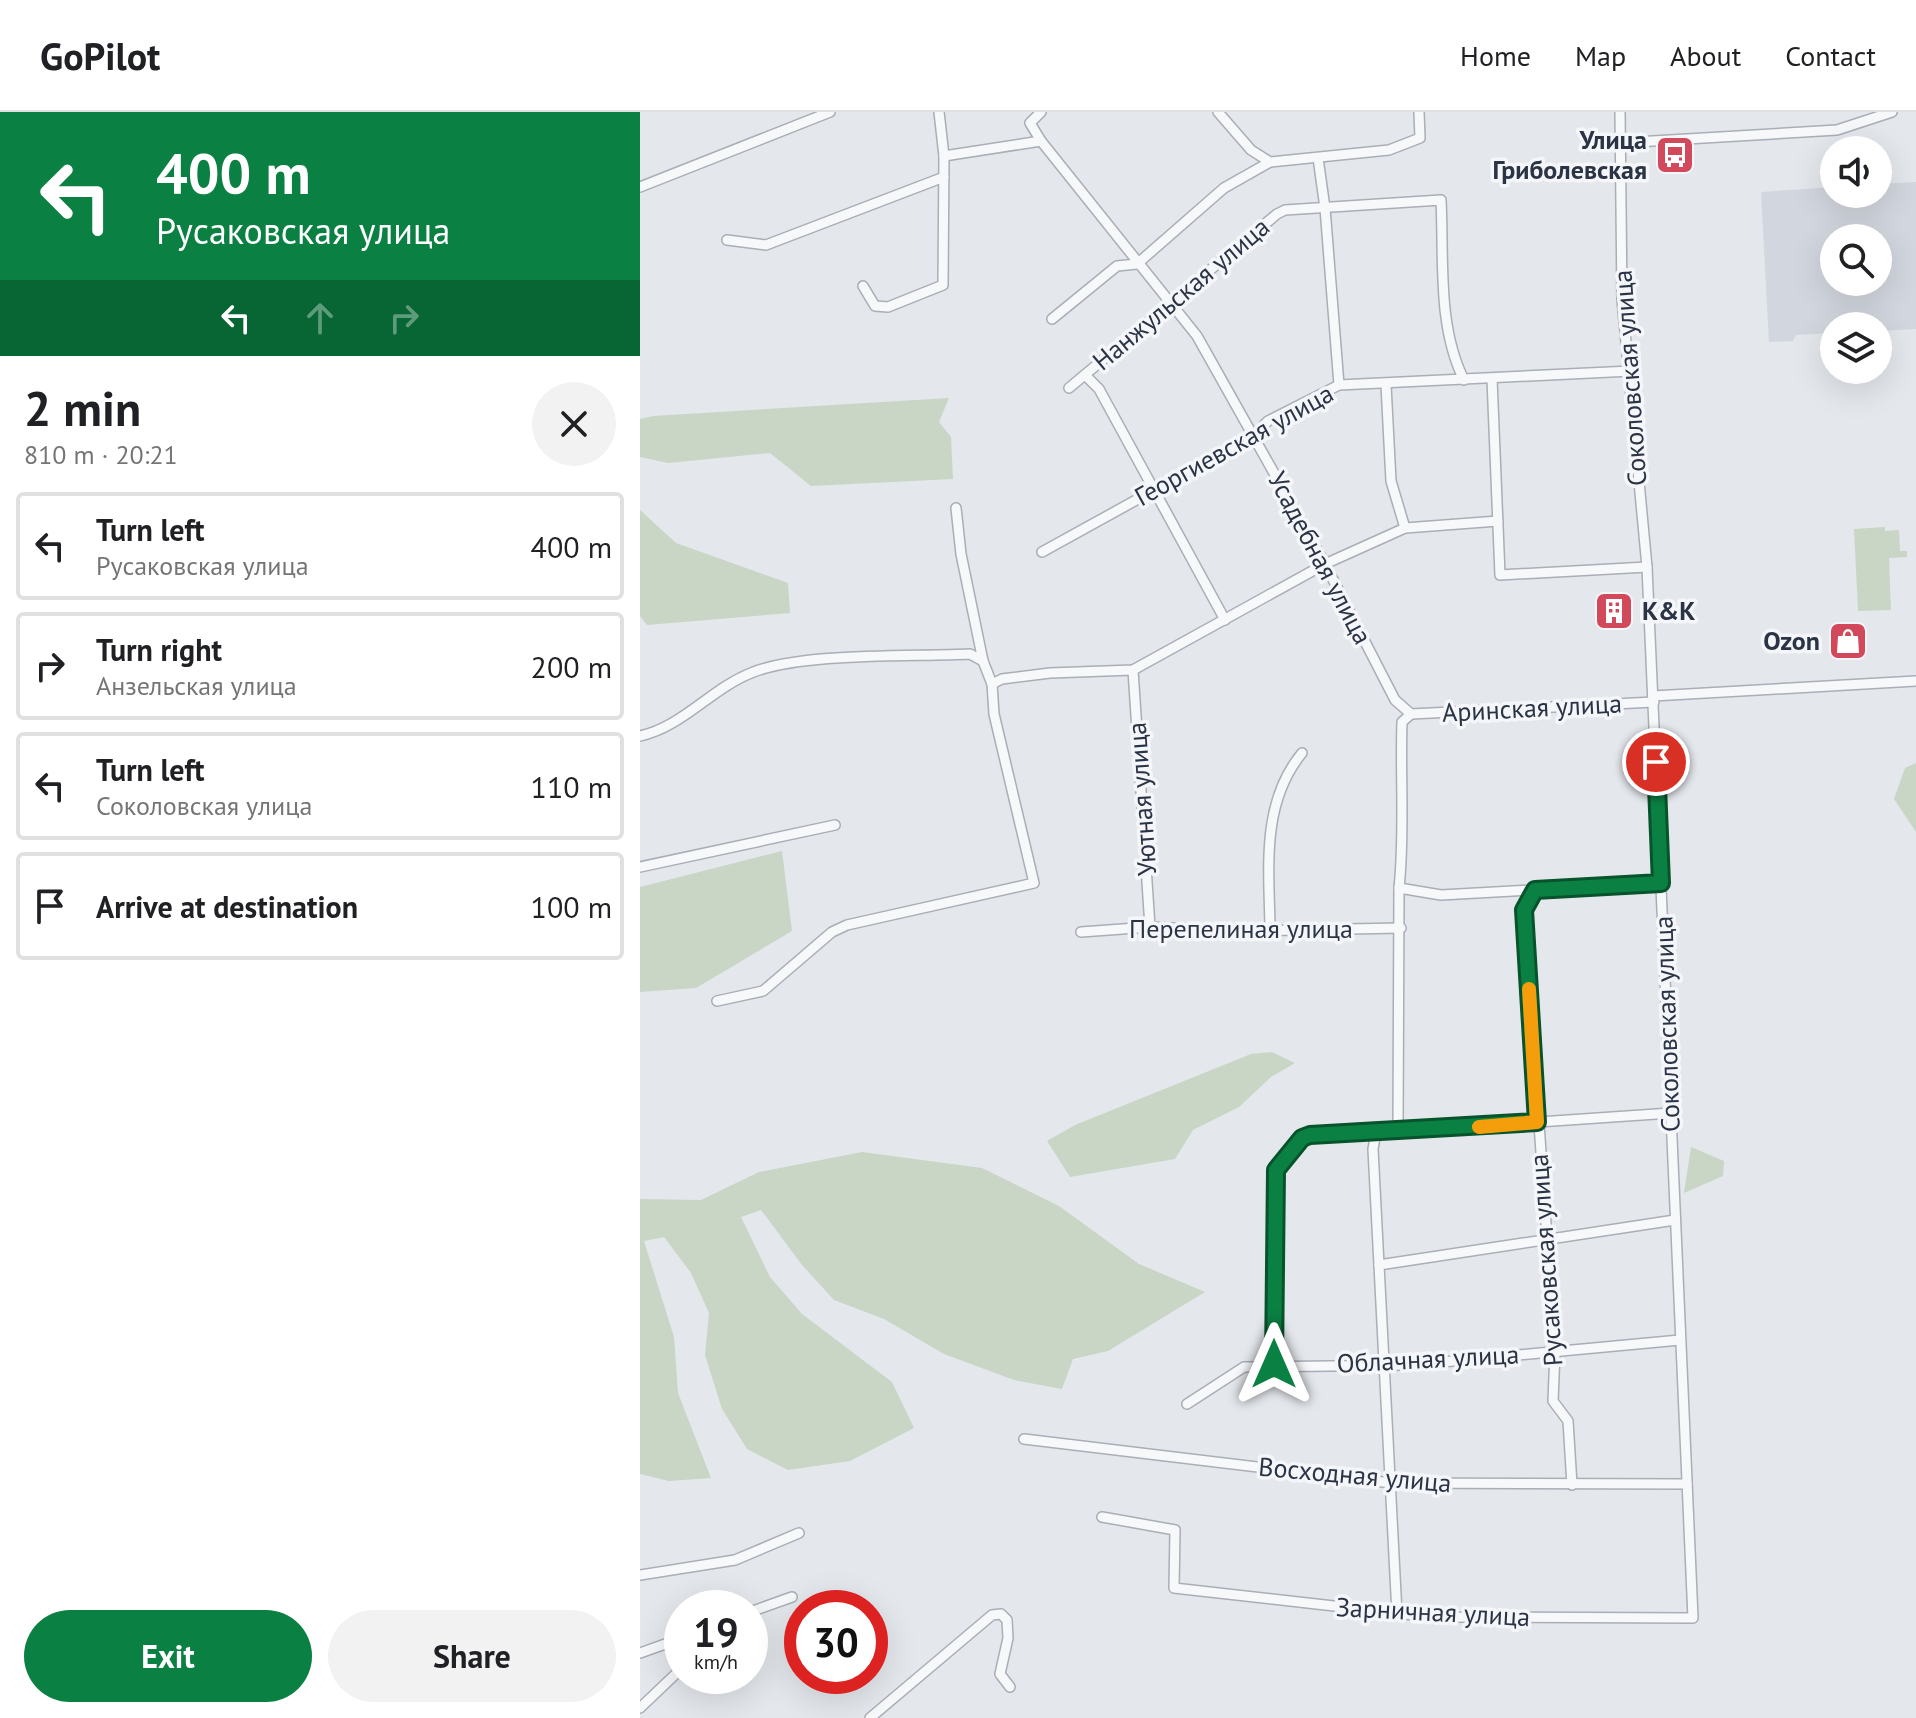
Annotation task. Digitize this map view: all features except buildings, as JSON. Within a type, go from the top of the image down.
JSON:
[{"type":"street","points":[[640,187],[830,112]]},
{"type":"street","points":[[863,286],[875,306],[888,307],[943,285],[944,156],[939,112]]},
{"type":"street","points":[[944,156],[1041,141],[1030,123],[1041,112]]},
{"type":"street","points":[[1218,112],[1251,150],[1270,162]]},
{"type":"street","name":"Нанжульская улица","points":[[1052,319],[1117,266],[1137,264],[1224,188],[1270,162],[1389,150],[1420,138],[1419,112]]},
{"type":"street","name":"Соколовская улица","points":[[1620,112],[1622,300],[1631,371],[1637,491],[1647,567],[1693,1618]]},
{"type":"street","points":[[1619,143],[1837,130],[1892,112]]},
{"type":"street","name":"Усадебная улица","points":[[1041,141],[1197,336],[1325,564],[1395,700],[1411,714]]},
{"type":"street","points":[[1318,158],[1339,385]]},
{"type":"street","points":[[727,240],[766,245],[944,177]]},
{"type":"street","name":"Нанжульская улица","points":[[1069,388],[1277,214],[1441,200],[1447,331],[1452,357],[1464,380]]},
{"type":"street","name":"Георгиевская улица","points":[[1042,552],[1254,435],[1268,421],[1339,385],[1631,371]]},
{"type":"street","points":[[1085,375],[1099,389],[1225,620]]},
{"type":"street","points":[[1492,379],[1500,575],[1647,567]]},
{"type":"street","points":[[1386,385],[1391,481],[1405,528]]},
{"type":"street","points":[[717,1001],[763,991],[832,932],[847,925],[1034,883],[994,714],[992,684],[983,661],[961,554],[956,508]]},
{"type":"street","points":[[992,684],[1002,679],[1050,673],[1133,670],[1325,564],[1405,528],[1498,521]]},
{"type":"street","points":[[640,736],[652,733],[686,714],[724,685],[774,665],[970,654],[983,661]]},
{"type":"street","name":"Уютная улица","points":[[1133,670],[1150,927]]},
{"type":"street","name":"Аринская улица","points":[[1411,714],[1916,681]]},
{"type":"street","points":[[1398,1130],[1402,722],[1411,714]]},
{"type":"street","points":[[1270,928],[1271,824],[1282,781],[1302,753]]},
{"type":"street","points":[[640,867],[835,825]]},
{"type":"street","points":[[1399,888],[1441,895],[1661,883]]},
{"type":"street","name":"Русаковская улица","points":[[1535,890],[1524,910],[1555,1352],[1553,1401],[1568,1421],[1572,1485]]},
{"type":"street","name":"Перепелиная улица","points":[[1081,932],[1150,927],[1240,931],[1270,928],[1401,928]]},
{"type":"street","points":[[1274,1364],[1276,1170],[1302,1138],[1671,1113]]},
{"type":"street","points":[[1376,1132],[1373,1149],[1397,1614]]},
{"type":"street","points":[[1379,1265],[1675,1220]]},
{"type":"street","name":"Облачная улица","points":[[1187,1404],[1244,1367],[1274,1364],[1410,1365],[1680,1340]]},
{"type":"street","name":"Восходная улица","points":[[1024,1439],[1391,1483],[1687,1484]]},
{"type":"street","name":"Зарничная улица","points":[[1102,1517],[1175,1530],[1174,1588],[1397,1614],[1693,1618]]},
{"type":"street","points":[[640,1575],[735,1560],[799,1533]]},
{"type":"street","points":[[870,1718],[992,1615],[1001,1614],[1007,1620],[1008,1638],[1000,1674],[1010,1687]]},
{"type":"street","points":[[640,1653],[664,1644]]},
{"type":"street","points":[[640,1708],[664,1685]]},
{"type":"shaded area","points":[[1916,182],[1916,329],[1892,330],[1892,312],[1820,312],[1820,334],[1796,335],[1793,341],[1769,342],[1761,192],[1820,188],[1820,208],[1892,208],[1892,183]]},
{"type":"green space","points":[[949,398],[939,422],[951,437],[953,479],[811,486],[770,453],[668,463],[640,457],[640,419],[653,416]]},
{"type":"green space","points":[[640,510],[676,543],[788,583],[790,613],[647,625],[640,616]]},
{"type":"green space","points":[[1885,527],[1885,531],[1899,530],[1900,551],[1907,551],[1907,557],[1889,558],[1891,610],[1858,611],[1854,529]]},
{"type":"green space","points":[[1916,763],[1916,832],[1894,799],[1905,768]]},
{"type":"green space","points":[[782,851],[792,931],[696,988],[640,992],[640,887]]},
{"type":"green space","points":[[1272,1052],[1295,1063],[1271,1077],[1239,1107],[1193,1130],[1175,1159],[1070,1177],[1047,1141],[1075,1125],[1251,1054]]},
{"type":"green space","points":[[1691,1147],[1724,1161],[1723,1176],[1684,1193]]},
{"type":"green space","points":[[862,1152],[982,1168],[1059,1206],[1139,1264],[1205,1292],[1108,1351],[1073,1359],[1062,1389],[1014,1380],[944,1354],[884,1319],[834,1300],[802,1265],[761,1210],[741,1217],[770,1277],[802,1314],[892,1382],[914,1428],[850,1461],[788,1470],[747,1449],[722,1409],[705,1355],[709,1313],[691,1273],[664,1237],[644,1241],[674,1337],[678,1393],[711,1478],[669,1481],[640,1474],[640,1199],[701,1200],[759,1172]]},
{"type":"slow traffic","points":[[1479,1127],[1537,1122],[1529,989]]},
{"type":"place","name":"Улица Гриболевская","points":[[1675,155]]},
{"type":"place","name":"K&K","points":[[1614,611]]},
{"type":"place","name":"Ozon","points":[[1848,641]]},
{"type":"route","points":[[1274,1364],[1276,1170],[1302,1138],[1310,1135],[1537,1122],[1524,910],[1535,890],[1661,883],[1656,762]]}]
